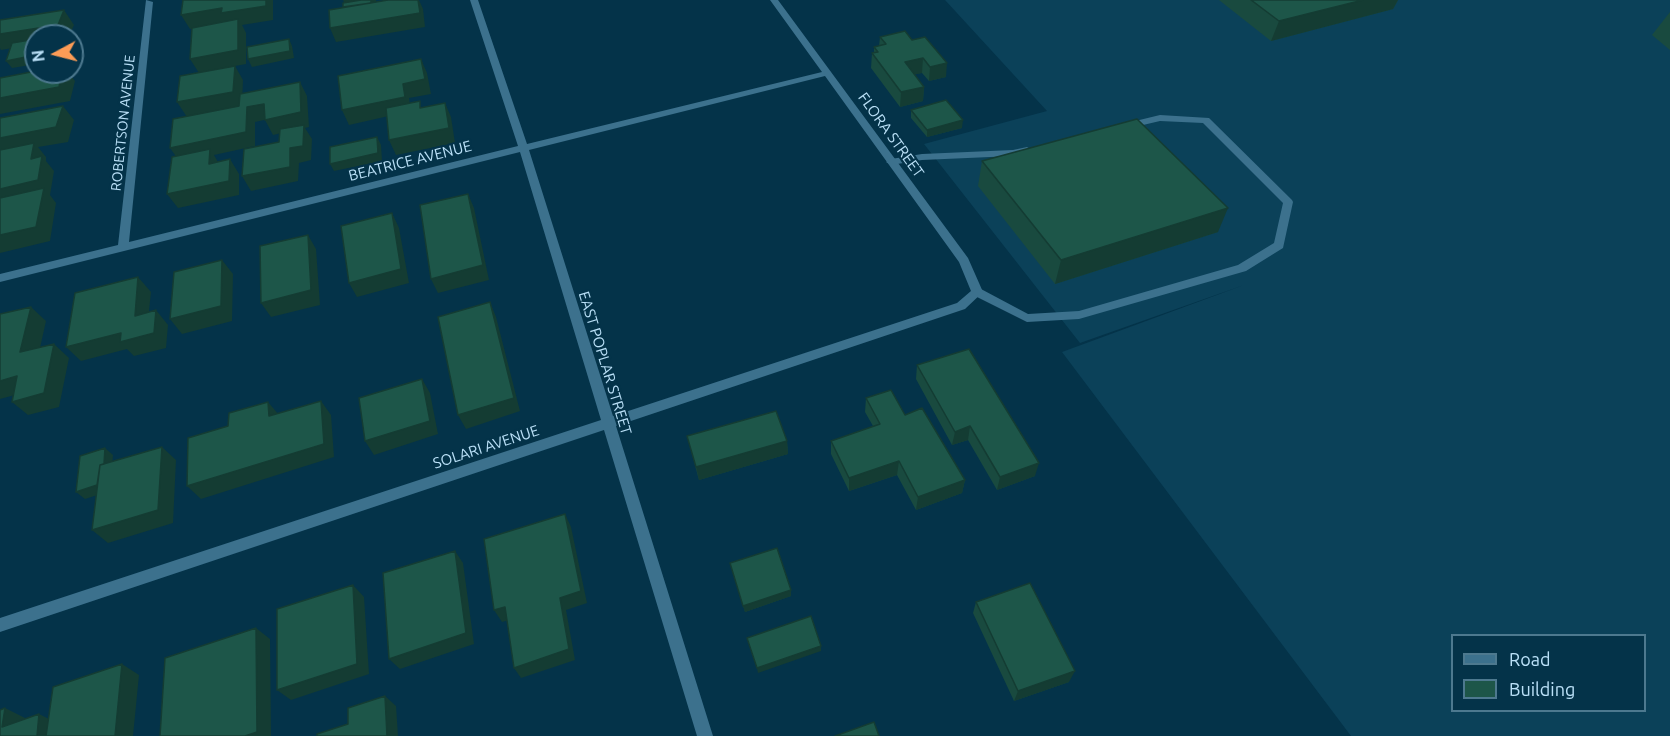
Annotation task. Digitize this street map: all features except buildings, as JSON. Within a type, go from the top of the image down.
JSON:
[{"type":"street","name":"EAST POPLAR STREET","points":[[474,0],[705,736]]},
{"type":"street","name":"FLORA STREET","points":[[774,0],[964,261],[977,292]]},
{"type":"street","name":"ROBERTSON AVENUE","points":[[123,248],[149,2]]},
{"type":"street","name":"BEATRICE AVENUE","points":[[0,278],[827,73]]},
{"type":"street","points":[[977,292],[1027,318],[1079,315],[1242,268],[1279,245],[1288,202],[1206,120],[1160,118],[1115,128]]},
{"type":"street","points":[[891,162],[922,157],[1013,153],[1036,147]]},
{"type":"street","name":"SOLARI AVENUE","points":[[0,625],[961,306],[977,292]]},
{"type":"shaded area","points":[[945,0],[1670,0],[1670,736],[1351,736],[1062,352],[1244,285],[1080,343],[924,144],[1047,111]]}]
